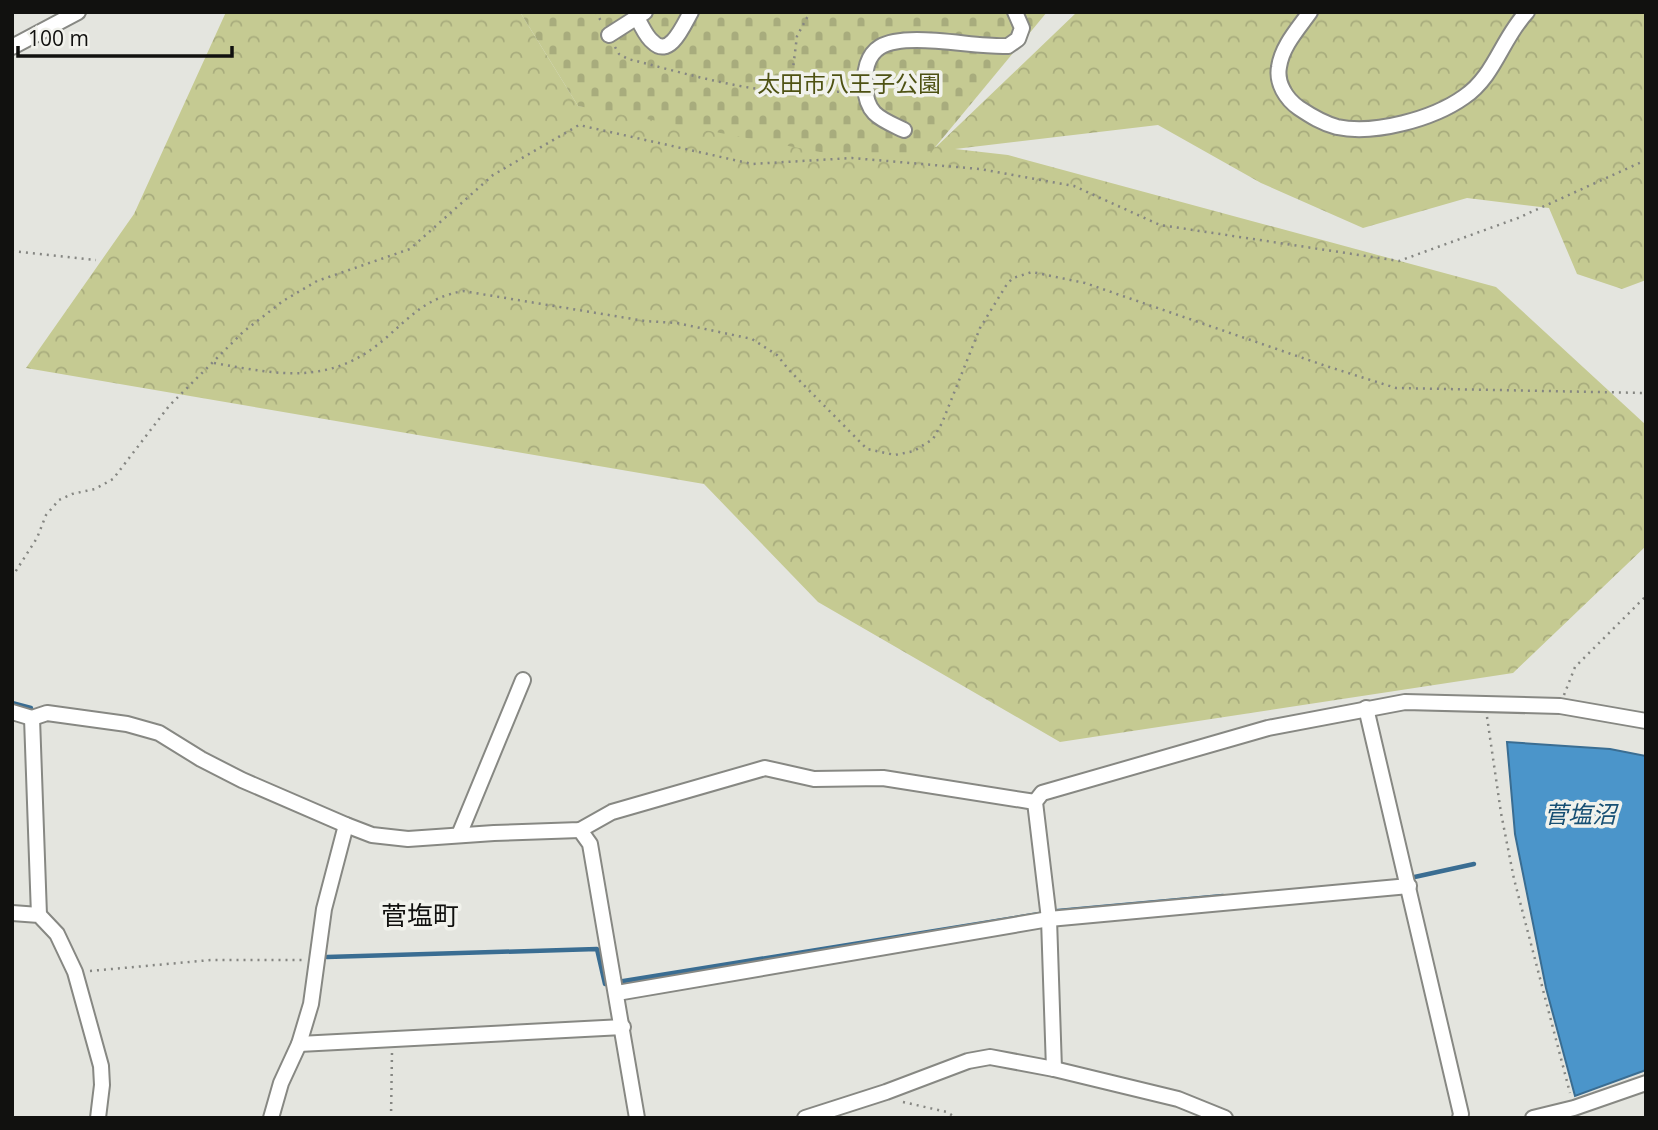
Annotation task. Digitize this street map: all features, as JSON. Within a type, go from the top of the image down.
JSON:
[{"type":"street","points":[[12,47],[78,12]]},
{"type":"street","points":[[609,35],[641,15],[653,43],[661,47],[676,38],[691,12]]},
{"type":"street","points":[[904,130],[879,119],[871,110],[866,97],[864,82],[867,62],[877,48],[893,42],[910,41],[1008,47],[1018,39],[1022,28],[1015,12]]},
{"type":"street","points":[[1310,12],[1288,42],[1278,69],[1279,79],[1290,101],[1298,107],[1324,123],[1349,129],[1417,120],[1464,97],[1480,85],[1517,22],[1527,12]]},
{"type":"street","points":[[459,835],[523,680]]},
{"type":"street","points":[[1054,1069],[1049,919],[1035,802],[1042,793],[1268,728],[1405,702],[1560,706],[1646,721]]},
{"type":"street","points":[[1366,708],[1409,886],[1460,1118]]},
{"type":"street","points":[[12,712],[32,718],[47,713],[127,724],[159,733],[242,780],[346,825],[372,835],[408,839],[580,831],[612,812],[765,768],[814,779],[883,778],[1035,802]]},
{"type":"street","points":[[32,718],[39,915],[57,934],[75,972],[101,1066],[98,1118]]},
{"type":"street","points":[[271,1118],[281,1083],[299,1044],[311,1004],[324,909],[346,825]]},
{"type":"street","points":[[580,831],[590,844],[638,1118]]},
{"type":"street","points":[[617,993],[1049,919],[1409,886]]},
{"type":"street","points":[[12,913],[39,915]]},
{"type":"street","points":[[299,1044],[623,1027]]},
{"type":"street","points":[[805,1118],[886,1092],[968,1061],[990,1057],[1054,1069],[1178,1099],[1225,1118]]},
{"type":"street","points":[[1533,1118],[1574,1108],[1646,1083]]},
{"type":"path","points":[[790,93],[797,36],[810,12]]},
{"type":"path","points":[[609,35],[619,54],[628,59],[743,86],[790,93],[844,91]]},
{"type":"path","points":[[12,577],[37,538],[46,515],[59,500],[95,489],[113,479],[169,407],[243,332],[283,301],[317,281],[410,248],[493,175],[579,125],[752,164],[852,158],[980,169],[1074,186],[1160,225],[1399,261],[1518,218],[1646,160]]},
{"type":"path","points":[[12,251],[96,260]]},
{"type":"path","points":[[214,363],[302,374],[337,368],[368,352],[431,300],[463,290],[677,323],[752,340],[777,355],[867,449],[888,455],[905,454],[933,439],[980,328],[999,295],[1013,278],[1032,272],[1111,291],[1227,333],[1396,388],[1646,393]]},
{"type":"path","points":[[1560,706],[1575,667],[1646,596]]},
{"type":"path","points":[[1485,704],[1514,879],[1574,1108]]},
{"type":"path","points":[[75,972],[211,960],[317,960]]},
{"type":"path","points":[[391,1118],[392,1040]]},
{"type":"path","points":[[886,1092],[893,1100],[947,1112],[956,1118]]},
{"type":"green space","points":[[226,12],[520,12],[578,106],[936,147],[1077,12],[1646,12],[1646,280],[1622,289],[1577,274],[1549,208],[1467,198],[1363,228],[1261,183],[1158,125],[955,149],[1008,155],[1496,287],[1646,425],[1646,546],[1513,673],[1060,742],[818,602],[704,484],[26,368],[134,214]]},
{"type":"green space","name":"太田市八王子公園","points":[[520,12],[1047,12],[932,151],[852,158],[578,106]]},
{"type":"water","name":"菅塩沼","points":[[1507,742],[1610,749],[1646,756],[1646,1070],[1575,1096],[1546,988],[1515,834]]},
{"type":"waterway","points":[[12,703],[31,708]]},
{"type":"waterway","points":[[1410,878],[1474,864]]},
{"type":"waterway","points":[[327,957],[597,949],[605,984],[1058,911],[1223,896]]},
{"type":"district","name":"菅塩町","points":[[420,916]]}]
